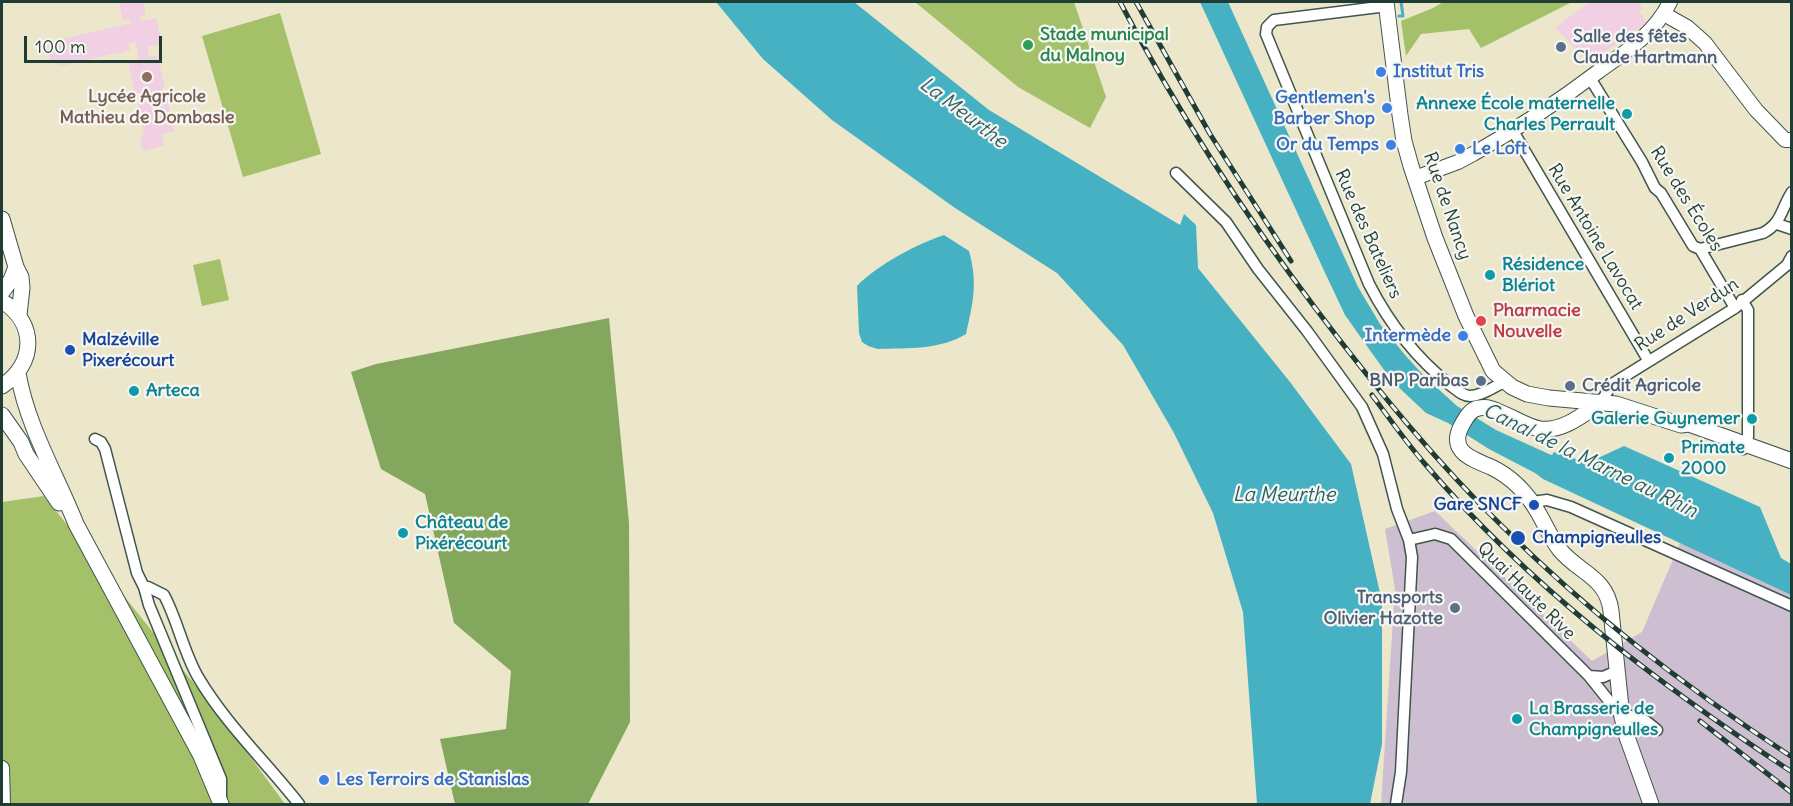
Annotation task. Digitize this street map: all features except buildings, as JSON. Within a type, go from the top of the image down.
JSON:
[{"type":"main road","name":"Rue de Nancy","points":[[1387,4],[1404,141],[1435,238],[1466,316],[1493,371],[1504,382],[1527,394],[1623,405],[1681,425],[1689,424],[1744,447]]},
{"type":"main road","points":[[2,219],[21,277],[22,288],[18,315]]},
{"type":"main road","points":[[2,292],[12,280],[16,267]]},
{"type":"main road","points":[[2,301],[18,315],[24,324],[28,344],[27,354],[18,373],[2,386]]},
{"type":"main road","points":[[18,373],[20,390],[76,524],[201,756],[221,804]]},
{"type":"main road","points":[[1558,426],[1564,399]]},
{"type":"main road","points":[[1601,402],[1578,419],[1550,428],[1537,428],[1491,408],[1481,408],[1471,411],[1458,433],[1461,448],[1470,459],[1506,476],[1523,491],[1532,502],[1559,549],[1597,581],[1607,594],[1626,737],[1651,804]]},
{"type":"main road","points":[[2,416],[76,524]]},
{"type":"main road","points":[[1744,447],[1791,461]]},
{"type":"main road","points":[[1744,447],[1791,467]]},
{"type":"street","name":"Rue des Bateliers","points":[[1387,4],[1274,20],[1267,27],[1266,34],[1369,284],[1389,319],[1411,348],[1441,378],[1463,395],[1479,394],[1504,382]]},
{"type":"street","points":[[1415,178],[1458,162],[1513,131],[1564,98],[1646,36],[1667,8],[1697,35],[1756,110],[1785,140],[1791,140]]},
{"type":"street","name":"Rue des Écoles","points":[[1590,78],[1637,153],[1655,188],[1661,193],[1693,246],[1700,249],[1738,304],[1748,310],[1748,437],[1744,447]]},
{"type":"street","name":"Rue Antoine Lavocat","points":[[1513,131],[1648,360]]},
{"type":"street","points":[[1176,173],[1226,222],[1258,269],[1307,331],[1362,407],[1383,454],[1412,557],[1401,772],[1396,804]]},
{"type":"street","points":[[1700,249],[1763,233],[1777,224],[1791,192]]},
{"type":"street","points":[[1777,224],[1791,229]]},
{"type":"street","name":"Rue de Verdun","points":[[1601,402],[1612,384],[1738,304],[1774,277],[1787,265],[1791,256]]},
{"type":"street","points":[[95,439],[101,442],[105,449],[137,573],[221,779],[221,804]]},
{"type":"street","points":[[21,442],[33,447],[42,447]]},
{"type":"street","points":[[1532,502],[1547,500],[1570,507],[1791,606]]},
{"type":"street","name":"Quai Haute Rive","points":[[1409,540],[1435,534],[1451,539],[1589,676],[1622,717]]},
{"type":"street","points":[[144,587],[164,595],[199,678],[226,715],[299,804]]},
{"type":"street","points":[[1589,676],[1617,676]]},
{"type":"street","points":[[1597,686],[1606,686],[1617,676]]},
{"type":"street","points":[[1622,717],[1631,714],[1640,716],[1657,730]]},
{"type":"street","points":[[2,768],[3,804]]},
{"type":"shaded area","name":"Lycée Agricole Mathieu de Dombasle","points":[[119,2],[143,2],[146,15],[140,16],[141,21],[156,18],[162,43],[147,47],[149,57],[157,55],[165,87],[162,88],[164,98],[167,98],[174,131],[162,134],[164,146],[143,151],[140,140],[144,134],[138,104],[150,102],[147,91],[135,94],[128,62],[139,59],[136,42],[129,44],[130,50],[59,66],[57,60],[51,62],[47,47],[54,45],[53,41],[131,23],[130,19],[123,20]]},
{"type":"shaded area","points":[[1589,2],[1638,2],[1643,8],[1639,11],[1647,23],[1583,67],[1585,58],[1555,28]]},
{"type":"shaded area","points":[[1435,511],[1592,661],[1642,632],[1680,543],[1791,595],[1791,804],[1381,804],[1395,589],[1385,529]]},
{"type":"green space","name":"Stade municipal du Malnoy","points":[[915,2],[1074,2],[1106,97],[1090,128],[1018,87]]},
{"type":"green space","points":[[1443,2],[1572,2],[1481,48],[1469,29],[1421,34],[1406,56],[1401,21]]},
{"type":"green space","points":[[280,13],[321,154],[243,177],[202,36]]},
{"type":"green space","points":[[220,259],[229,300],[202,306],[193,265]]},
{"type":"green space","points":[[609,318],[629,523],[630,722],[588,804],[455,804],[440,739],[506,729],[511,671],[454,623],[425,494],[381,469],[351,372],[376,364]]},
{"type":"green space","points":[[44,496],[224,721],[285,804],[2,804],[2,502]]},
{"type":"water","name":"La Meurthe","points":[[716,2],[854,2],[989,110],[1180,225],[1184,214],[1196,225],[1198,268],[1290,382],[1351,464],[1382,602],[1382,744],[1370,804],[1257,804],[1243,612],[1213,513],[1174,433],[1123,345],[1057,273],[955,208],[832,120],[763,59]]},
{"type":"water","name":"Canal de la Marne au Rhin","points":[[1200,2],[1228,2],[1358,287],[1380,324],[1425,377],[1457,406],[1496,430],[1549,454],[1552,455],[1554,452],[1582,461],[1598,458],[1624,446],[1760,507],[1781,558],[1791,564],[1791,595],[1543,479],[1448,423],[1426,413],[1392,381],[1345,315]]},
{"type":"water","points":[[944,235],[969,251],[972,262],[974,293],[966,334],[934,346],[912,348],[878,349],[862,342],[859,333],[857,286],[875,270],[898,256]]},
{"type":"waterway","points":[[1399,16],[1403,16],[1401,2]]},
{"type":"railway","points":[[1120,2],[1188,122],[1264,238],[1340,341],[1430,450],[1478,502],[1570,590],[1678,678],[1792,757]]},
{"type":"railway","points":[[1136,2],[1210,134],[1291,261]]},
{"type":"railway","points":[[1372,395],[1418,456],[1465,509],[1551,592],[1644,668],[1792,772]]},
{"type":"railway","points":[[1700,721],[1792,793]]},
{"type":"place","name":"Stade municipal du Malnoy","points":[[1028,45]]},
{"type":"place","name":"Salle des fêtes Claude Hartmann","points":[[1561,47]]},
{"type":"place","name":"Institut Tris","points":[[1381,72]]},
{"type":"place","name":"Lycée Agricole Mathieu de Dombasle","points":[[147,77]]},
{"type":"place","name":"Gentlemen's Barber Shop","points":[[1387,108]]},
{"type":"place","name":"Annexe École maternelle Charles Perrault","points":[[1627,114]]},
{"type":"place","name":"Or du Temps","points":[[1391,145]]},
{"type":"place","name":"Le Loft","points":[[1460,149]]},
{"type":"place","name":"Résidence Blériot","points":[[1490,275]]},
{"type":"place","name":"Pharmacie Nouvelle","points":[[1481,321]]},
{"type":"place","name":"Intermède","points":[[1463,336]]},
{"type":"place","name":"Malzéville Pixerécourt","points":[[70,350]]},
{"type":"place","name":"BNP Paribas","points":[[1481,381]]},
{"type":"place","name":"Crédit Agricole","points":[[1570,386]]},
{"type":"place","name":"Arteca","points":[[134,391]]},
{"type":"place","name":"Galerie Guynemer","points":[[1752,419]]},
{"type":"place","name":"Primate 2000","points":[[1669,458]]},
{"type":"place","name":"Gare SNCF","points":[[1534,505]]},
{"type":"place","name":"Château de Pixérécourt","points":[[403,533]]},
{"type":"place","name":"Champigneulles","points":[[1518,538]]},
{"type":"place","name":"Transports Olivier Hazotte","points":[[1455,608]]},
{"type":"place","name":"La Brasserie de Champigneulles","points":[[1517,719]]},
{"type":"place","name":"Les Terroirs de Stanislas","points":[[324,780]]}]
